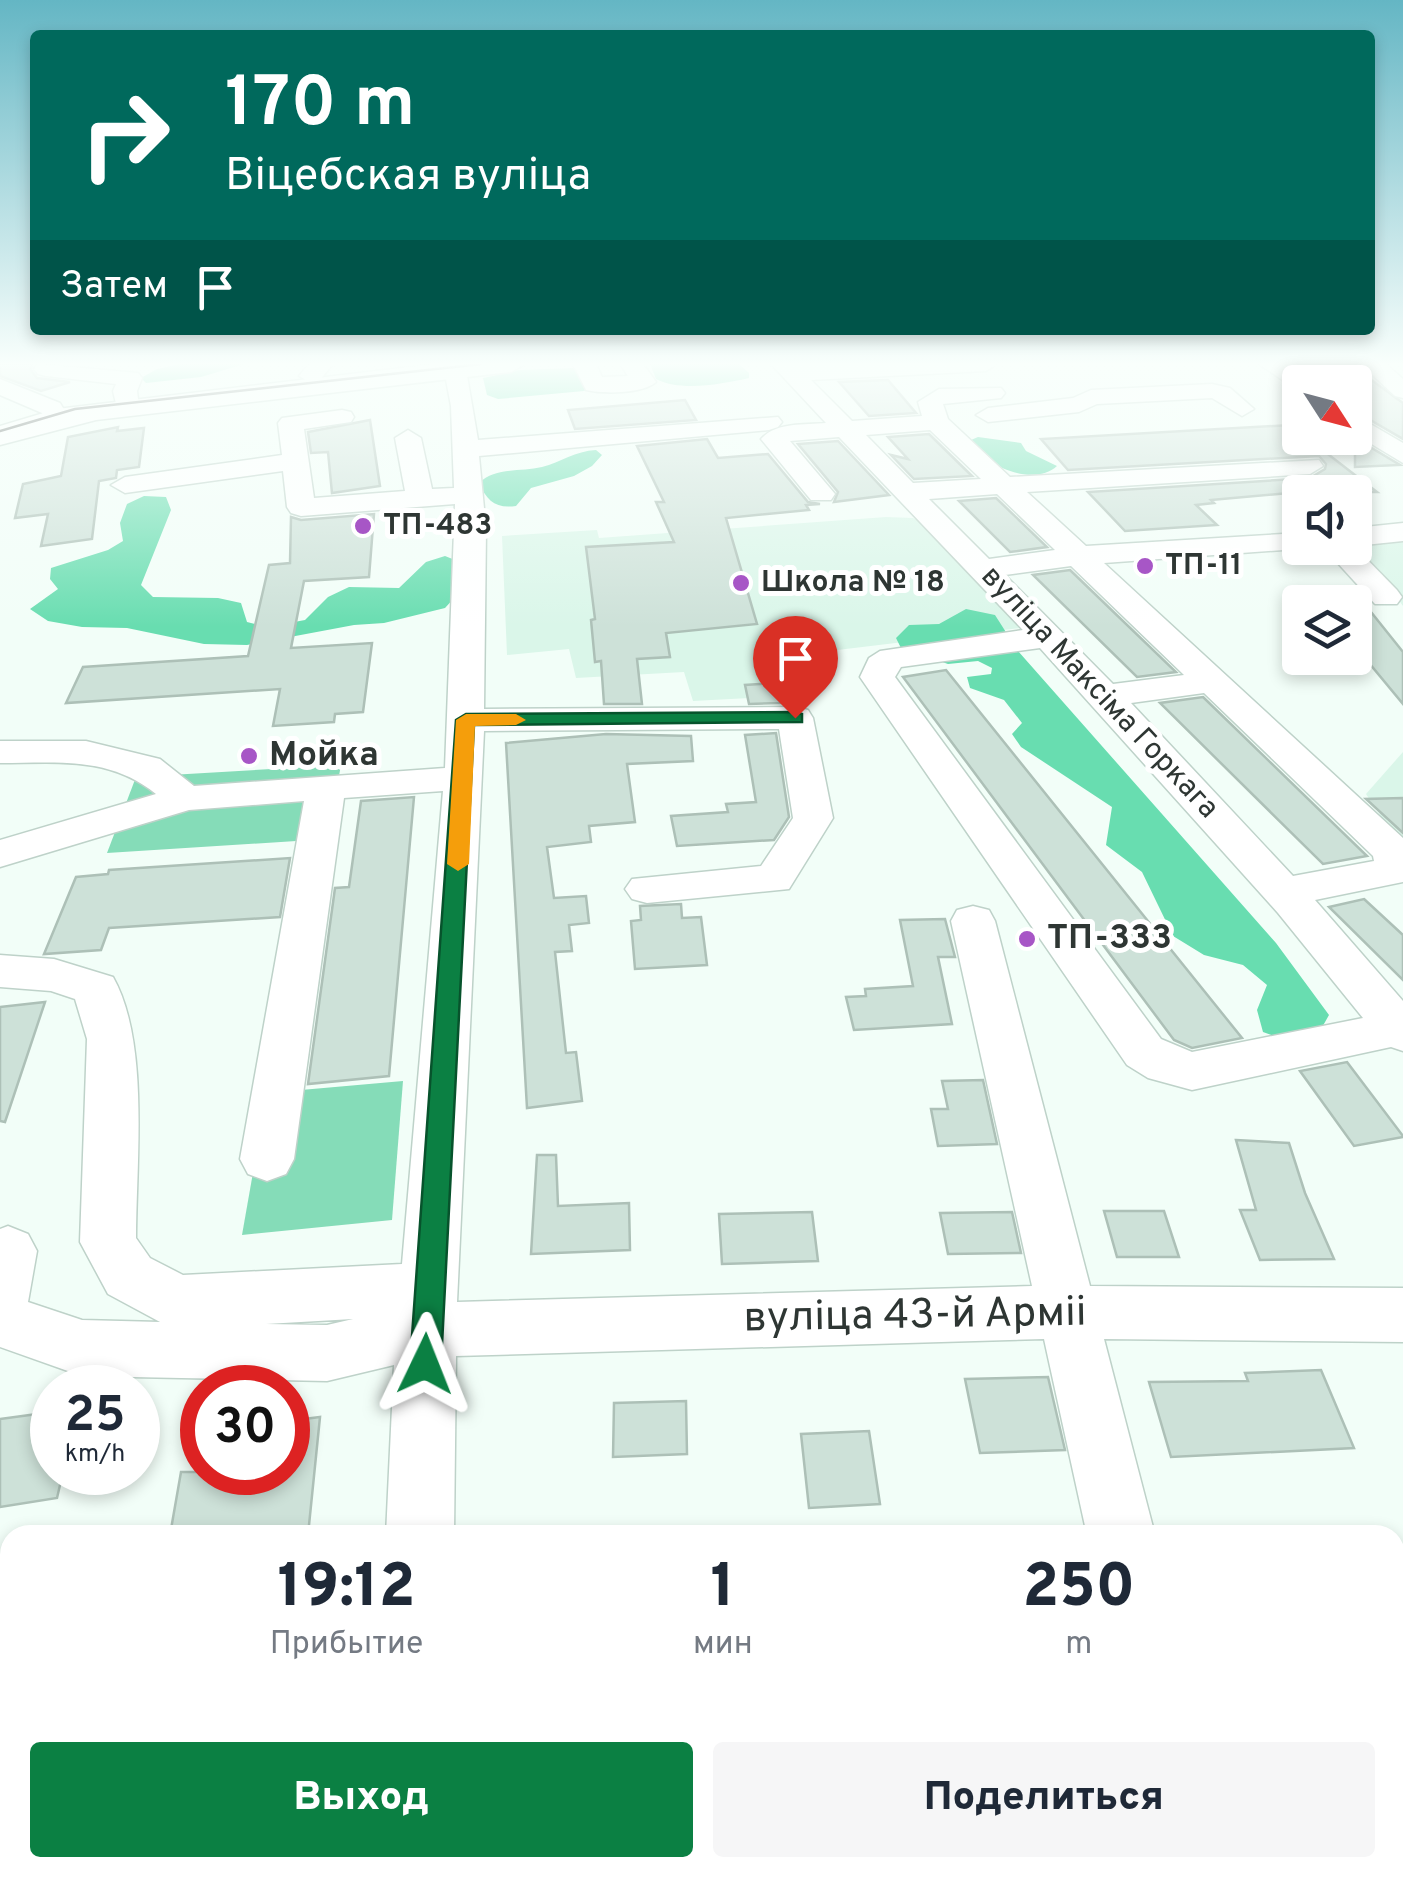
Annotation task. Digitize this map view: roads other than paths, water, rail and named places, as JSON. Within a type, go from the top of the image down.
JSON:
[{"type":"street","points":[[294,452],[301,507],[470,495]]},
{"type":"street","points":[[411,452],[420,498]]},
{"type":"street","points":[[420,1525],[428,1309],[464,778],[470,495],[466,452]]},
{"type":"street","points":[[788,452],[821,494]]},
{"type":"street","name":"вуліца Максіма Горкага","points":[[868,452],[1105,696],[1401,1031]]},
{"type":"street","points":[[967,452],[1215,680],[1391,850],[1396,861],[1388,872],[1282,892]]},
{"type":"street","points":[[125,484],[295,461]]},
{"type":"street","points":[[905,492],[1310,466]]},
{"type":"street","points":[[1372,536],[1403,532],[1399,524],[1403,521]]},
{"type":"street","points":[[985,569],[1078,556],[1282,543]]},
{"type":"street","points":[[1355,565],[1386,597]]},
{"type":"street","points":[[1049,636],[892,658],[881,666],[877,676],[1144,1052],[1166,1065],[1192,1071],[1401,1031]]},
{"type":"street","points":[[1105,696],[1215,680]]},
{"type":"street","points":[[466,720],[795,718],[813,818],[774,879],[647,889]]},
{"type":"street","points":[[0,752],[86,752],[131,763],[146,767],[185,798]]},
{"type":"street","points":[[0,854],[185,798],[464,778]]},
{"type":"street","points":[[1189,791],[1230,784]]},
{"type":"street","points":[[268,1159],[326,787]]},
{"type":"street","points":[[972,922],[1118,1525]]},
{"type":"street","points":[[0,971],[54,974],[96,990],[111,1039],[108,1242],[130,1276],[178,1302],[428,1309]]},
{"type":"street","points":[[0,1320],[82,1348],[327,1353],[428,1309]]},
{"type":"street","name":"вуліца 43-й Арміі","points":[[428,1309],[1403,1315]]},
{"type":"place","name":"ТП-483","points":[[363,526]]},
{"type":"place","name":"ТП-11","points":[[1145,566]]},
{"type":"place","name":"Школа № 18","points":[[741,583]]},
{"type":"place","name":"Мойка","points":[[249,756]]},
{"type":"place","name":"ТП-333","points":[[1027,939]]}]
